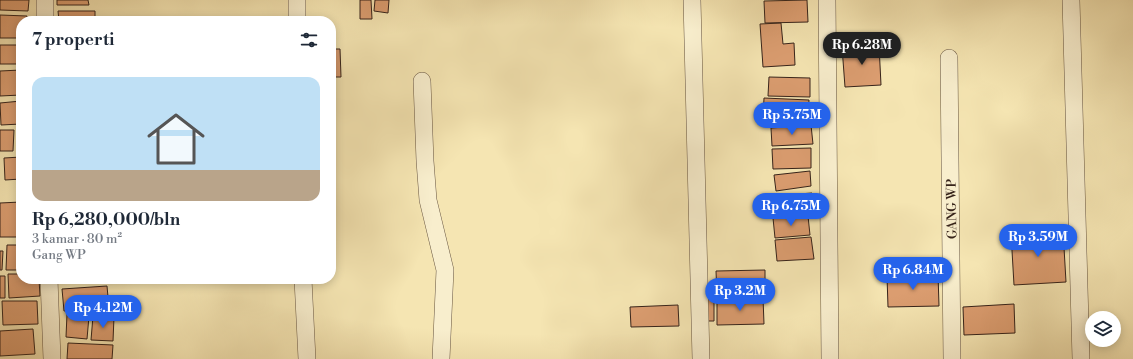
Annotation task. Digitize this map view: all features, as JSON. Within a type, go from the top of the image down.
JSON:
[{"type":"street","points":[[45,0],[45,16]]},
{"type":"street","points":[[297,0],[297,16]]},
{"type":"street","points":[[692,0],[700,359]]},
{"type":"street","points":[[827,0],[830,359]]},
{"type":"street","points":[[1071,0],[1081,359]]},
{"type":"street","name":"GANG WP","points":[[949,58],[952,359]]},
{"type":"street","points":[[422,80],[428,200],[445,270],[441,359]]},
{"type":"street","points":[[49,284],[52,359]]},
{"type":"street","points":[[303,284],[307,359]]},
{"type":"building","points":[[0,0],[29,0],[28,11],[0,10]]},
{"type":"building","points":[[57,0],[88,0],[89,5],[57,5]]},
{"type":"building","points":[[360,0],[371,0],[372,19],[360,19]]},
{"type":"building","points":[[375,0],[389,0],[388,13],[374,11]]},
{"type":"building","points":[[807,0],[808,22],[765,23],[764,1]]},
{"type":"building","points":[[58,11],[95,11],[95,16],[58,16]]},
{"type":"building","points":[[0,15],[27,16],[16,16],[16,38],[0,38]]},
{"type":"building","points":[[781,23],[783,44],[794,43],[795,65],[763,67],[760,24]]},
{"type":"building","points":[[0,45],[16,45],[16,64],[0,64]]},
{"type":"building","points":[[879,45],[881,85],[845,87],[842,47]]},
{"type":"building","points":[[336,49],[340,49],[341,77],[336,77]]},
{"type":"building","points":[[16,70],[16,95],[0,96],[0,71]]},
{"type":"building","points":[[769,77],[810,78],[810,97],[768,96]]},
{"type":"building","points":[[764,98],[809,100],[808,121],[763,119]]},
{"type":"building","points":[[16,101],[16,124],[1,125],[0,103]]},
{"type":"building","points":[[811,125],[813,144],[772,146],[771,128]]},
{"type":"building","points":[[0,130],[14,130],[13,151],[0,151]]},
{"type":"building","points":[[811,148],[811,168],[773,169],[772,149]]},
{"type":"building","points":[[16,157],[16,179],[5,180],[4,158]]},
{"type":"building","points":[[810,171],[811,186],[776,191],[774,175]]},
{"type":"building","points":[[812,193],[814,212],[774,215],[772,196]]},
{"type":"building","points":[[16,202],[16,237],[0,237],[0,203]]},
{"type":"building","points":[[808,216],[810,235],[775,238],[773,218]]},
{"type":"building","points":[[1063,230],[1066,282],[1014,285],[1011,233]]},
{"type":"building","points":[[811,237],[814,259],[777,261],[775,240]]},
{"type":"building","points":[[7,245],[16,245],[16,270],[6,270]]},
{"type":"building","points":[[0,251],[3,251],[2,270],[0,270]]},
{"type":"building","points":[[765,270],[765,295],[717,296],[716,271]]},
{"type":"building","points":[[8,274],[16,274],[16,284],[39,284],[40,296],[9,298]]},
{"type":"building","points":[[938,274],[939,306],[888,307],[887,276]]},
{"type":"building","points":[[0,276],[5,276],[5,298],[0,298]]},
{"type":"building","points":[[107,286],[109,308],[64,311],[62,289]]},
{"type":"building","points":[[701,296],[714,296],[714,321],[701,321]]},
{"type":"building","points":[[763,298],[764,324],[717,325],[717,299]]},
{"type":"building","points":[[2,301],[37,301],[38,324],[3,325]]},
{"type":"building","points":[[1014,304],[1015,333],[964,335],[963,307]]},
{"type":"building","points":[[678,305],[679,326],[631,327],[630,307]]},
{"type":"building","points":[[67,314],[89,316],[87,339],[66,337]]},
{"type":"building","points":[[93,316],[114,317],[113,341],[91,340]]},
{"type":"building","points":[[33,329],[35,354],[0,356],[0,331]]},
{"type":"building","points":[[68,343],[113,345],[112,359],[67,359]]}]
